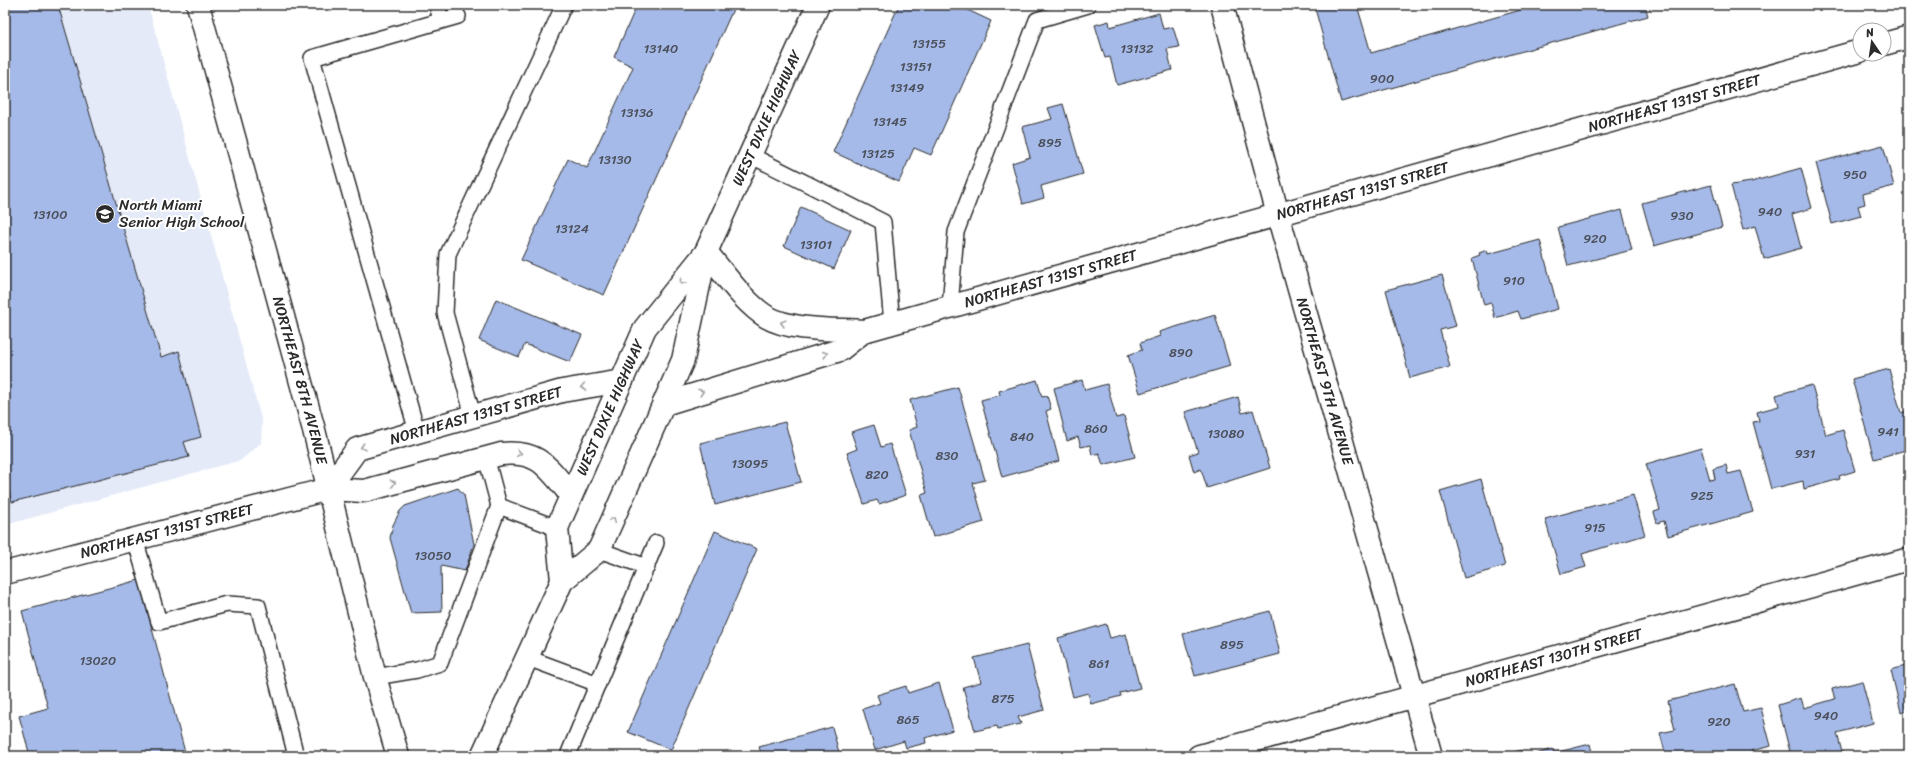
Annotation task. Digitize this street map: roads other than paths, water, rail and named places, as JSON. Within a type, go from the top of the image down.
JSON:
[{"type":"street","name":"NORTHEAST 8TH AVENUE","points":[[198,5],[312,422],[376,677],[398,756]]},
{"type":"street","name":"WEST DIXIE HIGHWAY","points":[[482,756],[562,581],[599,550],[683,360],[706,252],[818,5]]},
{"type":"street","name":"NORTHEAST 9TH AVENUE","points":[[1222,5],[1278,215],[1431,756]]},
{"type":"street","points":[[1892,42],[1909,37]]},
{"type":"street","name":"NORTHEAST 131ST STREET","points":[[706,252],[756,309],[768,318],[782,323],[798,326],[864,331],[1852,52]]},
{"type":"street","name":"WEST DIXIE HIGHWAY","points":[[556,528],[645,328],[706,252]]},
{"type":"street","name":"NORTHEAST 131ST STREET","points":[[664,404],[840,350],[864,331]]},
{"type":"street","name":"NORTHEAST 131ST STREET","points":[[328,489],[357,449],[562,391],[622,381]]},
{"type":"street","name":"NORTHEAST 131ST STREET","points":[[5,573],[328,489],[364,491],[486,458],[514,453],[524,453],[535,458],[548,467],[571,495]]},
{"type":"street","points":[[556,528],[562,581]]},
{"type":"street","name":"NORTHEAST 130TH STREET","points":[[1199,756],[1909,559]]},
{"type":"lane","points":[[437,5],[441,20]]},
{"type":"lane","points":[[473,416],[445,313],[448,254],[564,5]]},
{"type":"lane","points":[[950,307],[956,232],[1037,20],[1088,5]]},
{"type":"lane","points":[[417,432],[312,58],[458,16]]},
{"type":"lane","points":[[750,154],[883,222],[892,324]]},
{"type":"lane","points":[[376,677],[417,670],[440,663],[500,506],[486,458]]},
{"type":"lane","points":[[500,506],[556,528]]},
{"type":"lane","points":[[135,539],[159,622],[227,604],[258,606],[296,756]]},
{"type":"lane","points":[[569,753],[656,543]]},
{"type":"lane","points":[[599,550],[647,567]]},
{"type":"lane","points":[[528,658],[598,684]]},
{"type":"place","name":"North Miami Senior High School","points":[[105,214]]}]
